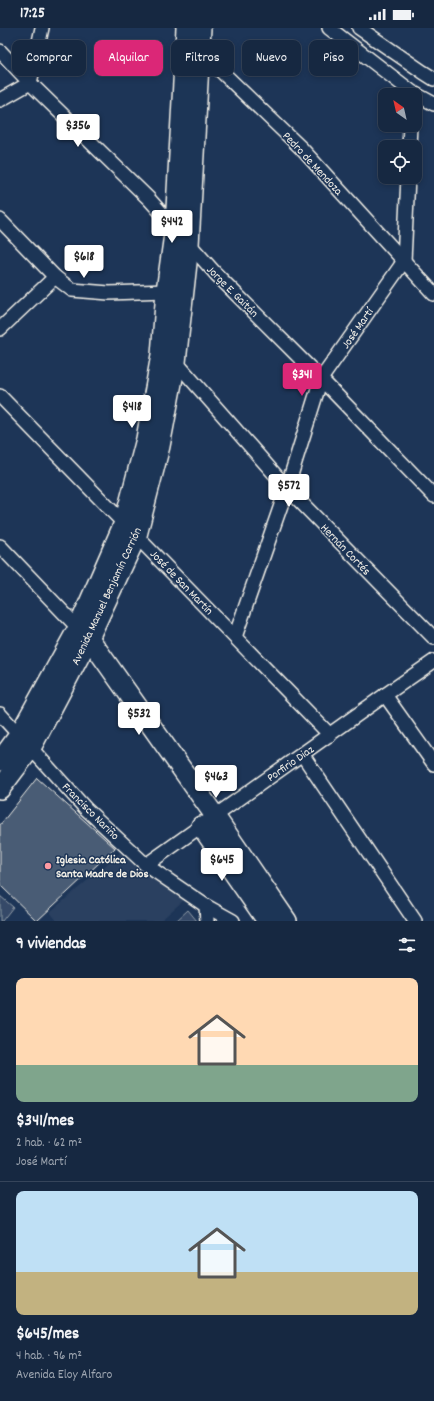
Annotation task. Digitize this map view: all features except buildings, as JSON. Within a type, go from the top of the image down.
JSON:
[{"type":"main road","name":"Avenida Manuel Benjamín Carrión","points":[[0,789],[84,633],[131,529],[146,439],[168,359],[175,293],[175,227],[190,39],[201,28]]},
{"type":"main road","name":"Avenida Manuel Benjamín Carrión","points":[[175,293],[189,245],[190,39]]},
{"type":"main road","points":[[84,633],[208,821],[267,921]]},
{"type":"main road","name":"Avenida Manuel Benjamín Carrión","points":[[0,761],[25,741]]},
{"type":"main road","points":[[208,821],[287,921]]},
{"type":"street","points":[[0,100],[30,83],[42,28]]},
{"type":"street","points":[[329,28],[404,88]]},
{"type":"street","points":[[359,28],[428,76],[417,88]]},
{"type":"street","name":"Pedro de Mendoza","points":[[190,39],[301,148],[434,294]]},
{"type":"street","name":"Jorge E. Gaitán","points":[[0,51],[30,83],[149,199],[175,227],[189,245],[434,496]]},
{"type":"street","points":[[422,99],[434,104]]},
{"type":"street","points":[[404,261],[408,184]]},
{"type":"street","points":[[0,220],[55,277],[68,288],[76,292],[175,293]]},
{"type":"street","name":"José Martí","points":[[235,637],[287,488],[321,379],[404,261]]},
{"type":"street","points":[[0,329],[55,277]]},
{"type":"street","name":"Hernán Cortés","points":[[168,359],[287,488],[434,638]]},
{"type":"street","name":"José de San Martín","points":[[0,396],[330,734]]},
{"type":"street","points":[[0,546],[84,633]]},
{"type":"street","name":"Porfirio Diaz","points":[[146,865],[385,694],[434,661]]},
{"type":"street","points":[[385,694],[434,764]]},
{"type":"street","name":"Francisco Nariño","points":[[0,714],[86,809],[146,865],[206,906],[233,921]]},
{"type":"street","points":[[302,754],[415,921]]},
{"type":"street","points":[[206,906],[208,921]]},
{"type":"shaded area","points":[[120,853],[141,872],[184,900],[160,921],[57,921],[50,912]]},
{"type":"shaded area","points":[[0,896],[13,907],[2,921],[0,921]]},
{"type":"shaded area","points":[[188,910],[197,921],[176,921]]},
{"type":"place","name":"Iglesia Católica Santa Madre de Dios","points":[[48,866]]}]
